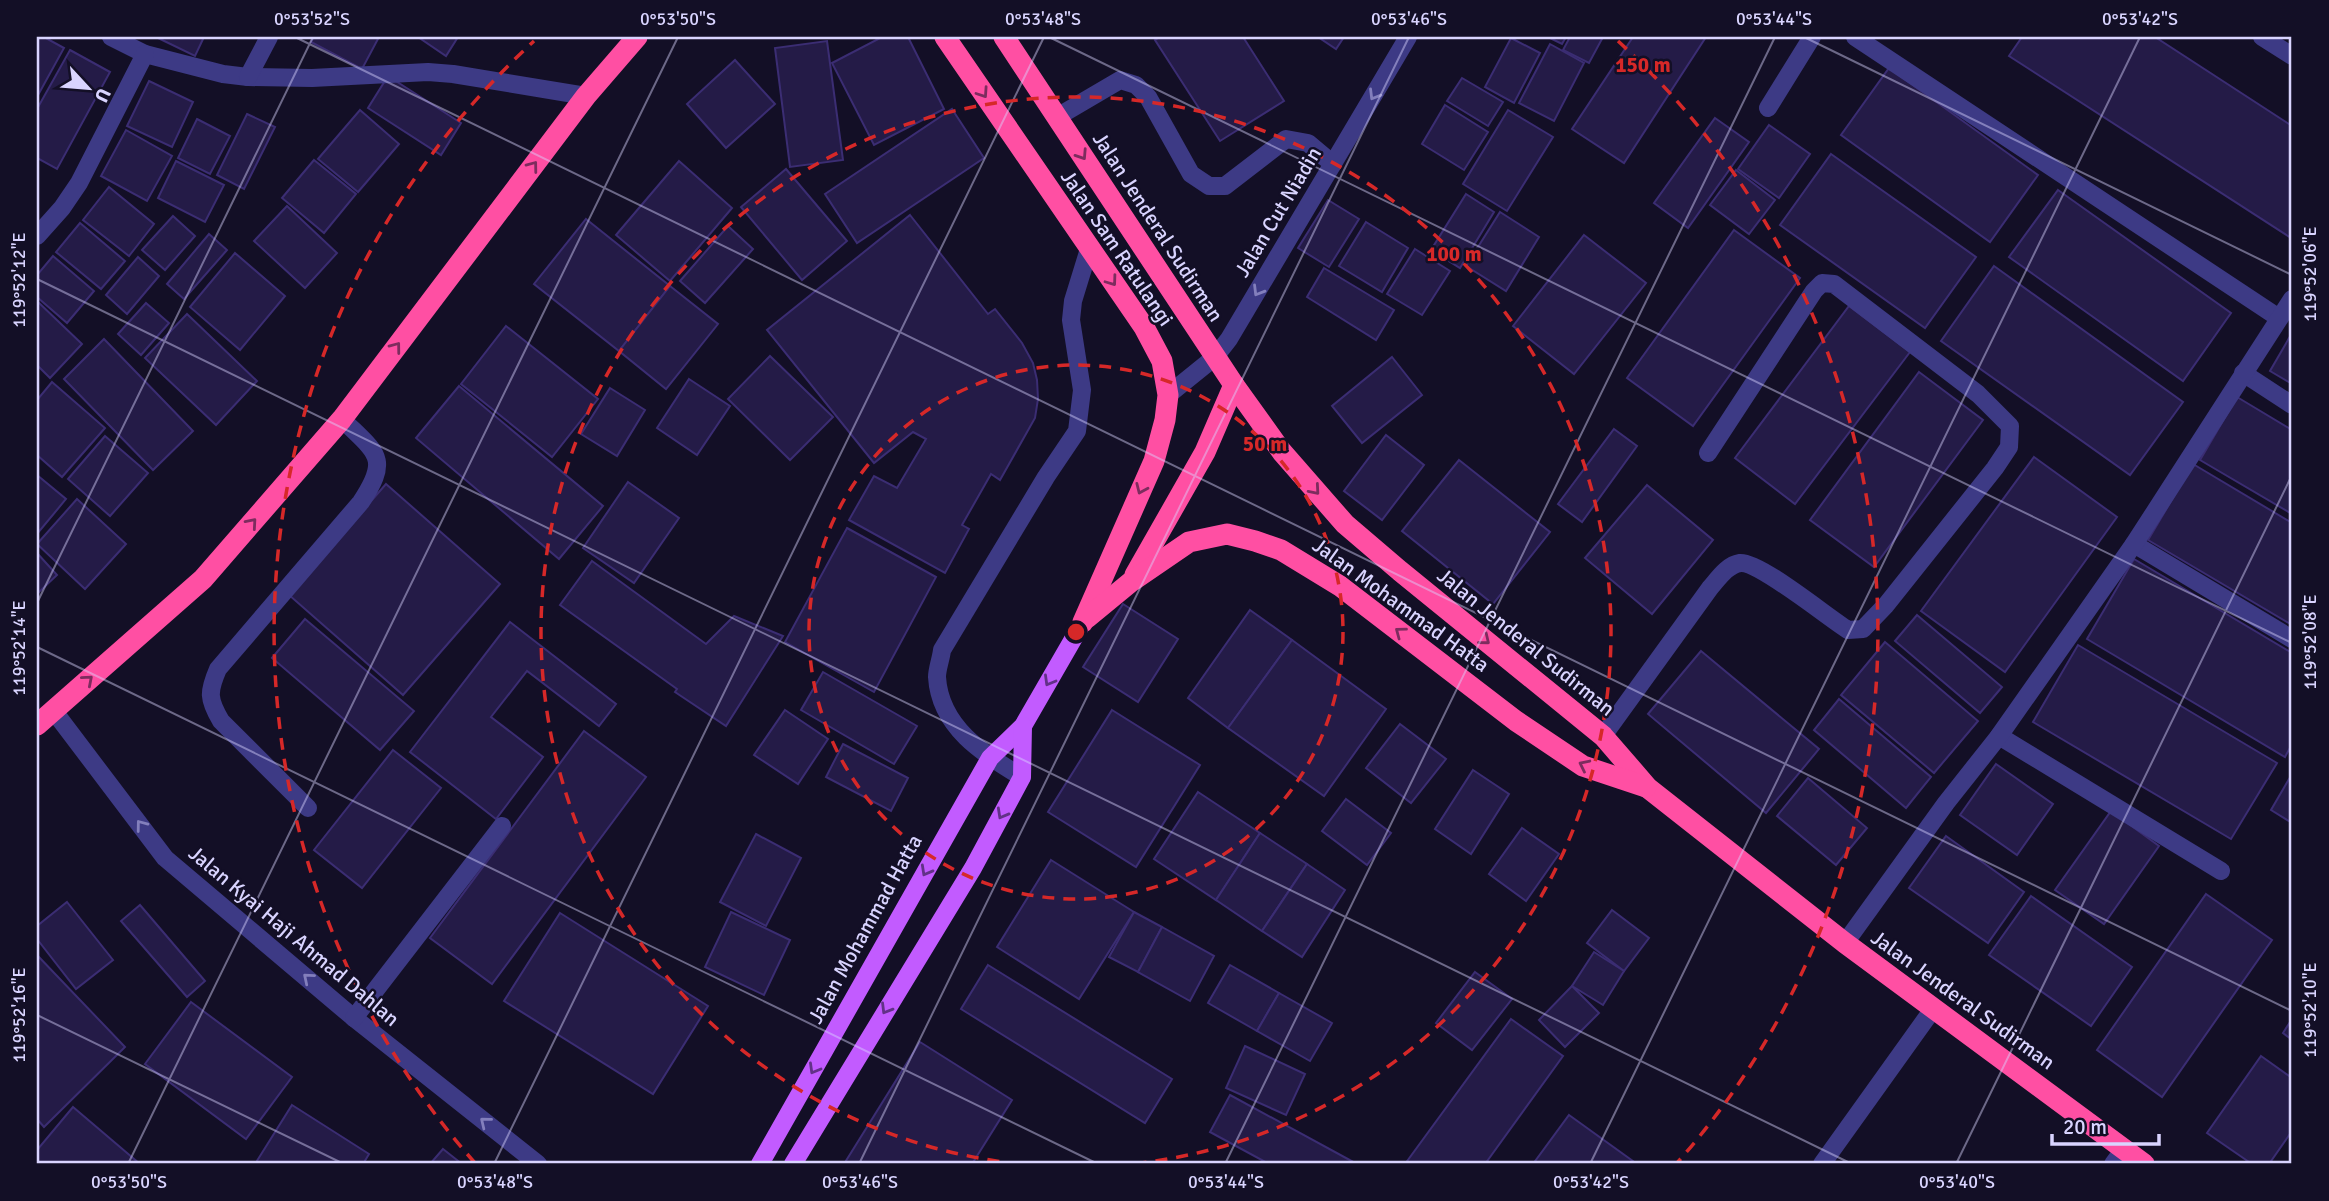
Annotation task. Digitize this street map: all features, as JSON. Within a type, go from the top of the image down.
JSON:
[{"type":"highway","points":[[37,725],[203,579],[342,419],[586,96],[637,37]]},
{"type":"highway","name":"Jalan Sam Ratulangi","points":[[944,37],[1144,327],[1162,361],[1168,395],[1165,420],[1154,461],[1083,622]]},
{"type":"highway","name":"Jalan Jenderal Sudirman","points":[[1004,37],[1234,385],[1282,452],[1345,524],[1604,736],[1648,788],[1933,1009],[2118,1157],[2144,1164]]},
{"type":"highway","points":[[1132,581],[1205,452],[1234,385]]},
{"type":"highway","name":"Jalan Mohammad Hatta","points":[[1083,622],[1132,581],[1189,542],[1227,534],[1281,550],[1340,586],[1516,721],[1583,766],[1648,788]]},
{"type":"main road","name":"Jalan Mohammad Hatta","points":[[760,1164],[990,758],[1023,726],[1083,622]]},
{"type":"main road","name":"Jalan Mohammad Hatta","points":[[793,1164],[973,868],[1022,777],[1023,726]]},
{"type":"street","points":[[111,37],[145,54],[223,74],[312,78],[428,72],[586,96]]},
{"type":"street","points":[[248,77],[269,37]]},
{"type":"street","name":"Jalan Cut Niadin","points":[[1168,395],[1215,357],[1229,339],[1408,37]]},
{"type":"street","points":[[1768,108],[1812,37]]},
{"type":"street","points":[[1855,37],[2279,318]]},
{"type":"street","points":[[2262,37],[2290,49]]},
{"type":"street","points":[[37,236],[62,208],[79,183],[145,54]]},
{"type":"street","points":[[1057,117],[1120,80],[1136,85],[1149,97],[1191,174],[1209,186],[1225,186],[1286,139],[1308,143],[1333,164]]},
{"type":"street","points":[[1022,777],[990,758],[951,722],[941,702],[937,675],[942,650],[1045,477],[1077,431],[1082,390],[1071,320],[1073,301],[1089,249]]},
{"type":"street","points":[[1604,736],[1727,568],[1741,563],[1760,568],[1848,630],[1863,629],[1886,605],[1995,468],[2009,447],[2010,426],[1978,394],[1911,343],[1833,284],[1822,283],[1814,290],[1708,453]]},
{"type":"street","points":[[1845,943],[1946,803],[1999,737],[2134,544],[2292,299]]},
{"type":"street","points":[[2243,373],[2292,405]]},
{"type":"street","points":[[308,808],[221,721],[211,704],[211,686],[218,669],[361,502],[375,481],[379,465],[373,450],[342,419]]},
{"type":"street","points":[[2134,544],[2292,639]]},
{"type":"street","name":"Jalan Kyai Haji Ahmad Dahlan","points":[[53,710],[165,858],[354,1018],[538,1164]]},
{"type":"street","points":[[1999,737],[2221,871]]},
{"type":"street","points":[[354,1018],[502,826]]},
{"type":"street","points":[[1822,1164],[1933,1009]]},
{"type":"building","points":[[37,37],[44,37],[64,48],[37,97]]},
{"type":"building","points":[[156,37],[204,37],[195,56]]},
{"type":"building","points":[[314,37],[379,37],[362,69],[311,42]]},
{"type":"building","points":[[418,37],[458,37],[446,56]]},
{"type":"building","points":[[882,37],[908,37],[944,109],[874,145],[832,63]]},
{"type":"building","points":[[1160,37],[1243,37],[1284,101],[1220,141],[1155,40]]},
{"type":"building","points":[[1318,37],[1344,37],[1336,49]]},
{"type":"building","points":[[1548,37],[1566,37],[1562,44]]},
{"type":"building","points":[[1570,37],[1603,37],[1589,63],[1563,50]]},
{"type":"building","points":[[1633,37],[1706,37],[1624,163],[1572,129]]},
{"type":"building","points":[[2022,37],[2155,37],[2292,126],[2291,238],[2009,56]]},
{"type":"building","points":[[1511,38],[1540,53],[1514,103],[1485,87]]},
{"type":"building","points":[[827,41],[843,160],[790,167],[775,48]]},
{"type":"building","points":[[1550,44],[1584,63],[1554,121],[1519,103]]},
{"type":"building","points":[[70,50],[110,72],[57,169],[37,158],[37,109]]},
{"type":"building","points":[[735,60],[775,104],[726,148],[687,104]]},
{"type":"building","points":[[1889,68],[2038,175],[1990,242],[1841,135]]},
{"type":"building","points":[[388,76],[461,123],[441,155],[368,108]]},
{"type":"building","points":[[1462,78],[1503,102],[1488,126],[1447,101]]},
{"type":"building","points":[[149,81],[193,102],[172,147],[127,126]]},
{"type":"building","points":[[1445,105],[1488,132],[1464,170],[1422,144]]},
{"type":"building","points":[[952,109],[984,158],[857,243],[825,194]]},
{"type":"building","points":[[360,110],[399,144],[358,192],[318,159]]},
{"type":"building","points":[[1508,110],[1553,137],[1507,211],[1463,184]]},
{"type":"building","points":[[247,114],[275,127],[244,189],[217,175]]},
{"type":"building","points":[[1715,118],[1749,142],[1688,228],[1654,203]]},
{"type":"building","points":[[197,119],[230,136],[210,174],[178,158]]},
{"type":"building","points":[[1769,125],[1810,154],[1779,198],[1738,169]]},
{"type":"building","points":[[126,130],[172,156],[147,201],[101,176]]},
{"type":"building","points":[[1831,154],[1976,257],[1925,328],[1780,225]]},
{"type":"building","points":[[314,160],[356,194],[324,233],[282,198]]},
{"type":"building","points":[[176,161],[224,185],[205,222],[158,198]]},
{"type":"building","points":[[679,161],[732,208],[670,281],[616,235]]},
{"type":"building","points":[[786,169],[847,241],[802,280],[741,207]]},
{"type":"building","points":[[1736,170],[1775,200],[1749,234],[1710,205]]},
{"type":"building","points":[[109,187],[154,224],[129,256],[83,220]]},
{"type":"building","points":[[2058,190],[2231,313],[2183,381],[2009,257]]},
{"type":"building","points":[[1466,194],[1494,212],[1460,268],[1431,250]]},
{"type":"building","points":[[1328,200],[1359,219],[1329,267],[1298,248]]},
{"type":"building","points":[[287,206],[337,253],[305,288],[254,241]]},
{"type":"building","points":[[1500,212],[1539,237],[1506,291],[1466,266]]},
{"type":"building","points":[[910,215],[988,314],[995,309],[1022,343],[1033,363],[1037,380],[1035,418],[1000,480],[991,474],[962,525],[969,529],[945,573],[849,520],[874,476],[897,488],[926,439],[913,432],[874,463],[767,330]]},
{"type":"building","points":[[173,216],[195,236],[165,270],[142,250]]},
{"type":"building","points":[[586,219],[670,286],[619,351],[534,284]]},
{"type":"building","points":[[1366,222],[1408,248],[1382,292],[1339,266]]},
{"type":"building","points":[[80,223],[125,261],[101,289],[56,252]]},
{"type":"building","points":[[728,226],[753,249],[705,303],[680,281]]},
{"type":"building","points":[[1734,230],[1800,278],[1693,426],[1627,378]]},
{"type":"building","points":[[209,234],[227,250],[184,299],[167,284]]},
{"type":"building","points":[[1584,235],[1646,283],[1574,374],[1513,326]]},
{"type":"building","points":[[1415,249],[1450,271],[1422,315],[1387,294]]},
{"type":"building","points":[[235,253],[285,296],[240,350],[190,307]]},
{"type":"building","points":[[53,256],[94,291],[67,323],[37,297],[37,275]]},
{"type":"building","points":[[138,257],[159,276],[127,314],[106,295]]},
{"type":"building","points":[[1994,266],[2183,402],[2130,475],[1941,341]]},
{"type":"building","points":[[1324,268],[1394,310],[1376,340],[1307,297]]},
{"type":"building","points":[[670,286],[718,324],[666,389],[619,351]]},
{"type":"building","points":[[37,301],[82,344],[50,378],[37,365]]},
{"type":"building","points":[[146,303],[169,323],[141,355],[118,334]]},
{"type":"building","points":[[1849,306],[1910,352],[1795,504],[1735,458]]},
{"type":"building","points":[[187,314],[257,381],[216,425],[145,358]]},
{"type":"building","points":[[506,326],[598,399],[552,457],[461,384]]},
{"type":"building","points":[[2292,333],[2292,384],[2270,371]]},
{"type":"building","points":[[104,339],[193,431],[153,470],[64,379]]},
{"type":"building","points":[[770,356],[833,417],[790,460],[728,399]]},
{"type":"building","points":[[1392,357],[1422,395],[1362,443],[1332,406]]},
{"type":"building","points":[[1919,372],[1983,420],[1874,567],[1810,520]]},
{"type":"building","points":[[689,379],[730,406],[697,455],[657,428]]},
{"type":"building","points":[[52,382],[105,428],[62,477],[37,455],[37,400]]},
{"type":"building","points":[[459,386],[603,506],[559,559],[416,438]]},
{"type":"building","points":[[610,388],[645,410],[617,456],[581,434]]},
{"type":"building","points":[[2237,397],[2292,430],[2292,514],[2200,460]]},
{"type":"building","points":[[1614,429],[1637,446],[1582,522],[1558,504]]},
{"type":"building","points":[[1386,435],[1424,465],[1382,520],[1344,491]]},
{"type":"building","points":[[105,436],[148,473],[110,516],[68,479]]},
{"type":"building","points":[[2034,457],[2117,517],[2005,672],[1921,611]]},
{"type":"building","points":[[1459,460],[1550,532],[1493,604],[1402,531]]},
{"type":"building","points":[[2193,464],[2292,523],[2292,625],[2148,540]]},
{"type":"building","points":[[37,475],[66,499],[37,534]]},
{"type":"building","points":[[628,482],[679,518],[634,583],[583,548]]},
{"type":"building","points":[[386,484],[500,584],[403,695],[289,595]]},
{"type":"building","points":[[1647,485],[1713,540],[1652,614],[1585,558]]},
{"type":"building","points":[[77,499],[126,544],[85,589],[37,544]]},
{"type":"building","points":[[847,528],[936,577],[874,692],[785,642]]},
{"type":"building","points":[[37,553],[57,575],[37,594]]},
{"type":"building","points":[[2134,559],[2292,653],[2292,744],[2285,757],[2087,639]]},
{"type":"building","points":[[592,561],[706,644],[734,616],[783,636],[726,726],[675,692],[677,689],[560,605]]},
{"type":"building","points":[[1123,604],[1178,639],[1138,702],[1083,667]]},
{"type":"building","points":[[1250,610],[1292,640],[1228,728],[1188,698]]},
{"type":"building","points":[[1917,615],[2002,687],[1980,713],[1895,641]]},
{"type":"building","points":[[305,619],[414,711],[380,750],[272,658]]},
{"type":"building","points":[[510,622],[616,704],[599,726],[527,671],[491,717],[543,757],[496,819],[410,752]]},
{"type":"building","points":[[1292,640],[1386,709],[1324,796],[1228,728]]},
{"type":"building","points":[[1885,642],[1978,721],[1934,773],[1841,695]]},
{"type":"building","points":[[2078,645],[2277,763],[2231,839],[2033,722]]},
{"type":"building","points":[[1701,651],[1819,749],[1766,813],[1648,714]]},
{"type":"building","points":[[823,672],[917,726],[894,764],[801,710]]},
{"type":"building","points":[[1839,699],[1931,777],[1906,808],[1814,730]]},
{"type":"building","points":[[785,710],[828,739],[798,784],[754,755]]},
{"type":"building","points":[[1112,710],[1200,765],[1136,867],[1048,812]]},
{"type":"building","points":[[1400,724],[1446,759],[1411,803],[1366,768]]},
{"type":"building","points":[[584,731],[646,777],[492,984],[430,938]]},
{"type":"building","points":[[843,744],[908,778],[891,811],[826,777]]},
{"type":"building","points":[[393,750],[441,788],[362,888],[314,850]]},
{"type":"building","points":[[1996,764],[2053,804],[2017,855],[1960,815]]},
{"type":"building","points":[[1473,770],[1509,794],[1471,854],[1435,829]]},
{"type":"building","points":[[2292,774],[2292,823],[2271,810]]},
{"type":"building","points":[[1808,778],[1867,828],[1836,865],[1777,816]]},
{"type":"building","points":[[1198,792],[1260,833],[1216,900],[1154,859]]},
{"type":"building","points":[[1346,799],[1391,833],[1367,865],[1322,831]]},
{"type":"building","points":[[2111,811],[2159,846],[2104,924],[2055,890]]},
{"type":"building","points":[[1522,828],[1559,854],[1526,901],[1489,874]]},
{"type":"building","points":[[1260,833],[1307,864],[1262,931],[1216,900]]},
{"type":"building","points":[[756,834],[801,858],[766,926],[720,902]]},
{"type":"building","points":[[1946,836],[2024,892],[1988,943],[1909,888]]},
{"type":"building","points":[[1051,860],[1134,912],[1079,999],[997,947]]},
{"type":"building","points":[[1307,864],[1345,890],[1302,957],[1262,931]]},
{"type":"building","points":[[2206,894],[2272,940],[2162,1097],[2097,1050]]},
{"type":"building","points":[[2031,896],[2132,967],[2091,1026],[1989,955]]},
{"type":"building","points":[[67,902],[113,960],[76,989],[37,939],[37,926]]},
{"type":"building","points":[[140,905],[205,981],[187,997],[121,921]]},
{"type":"building","points":[[1612,910],[1649,938],[1624,971],[1587,943]]},
{"type":"building","points":[[731,912],[790,940],[764,995],[705,967]]},
{"type":"building","points":[[1134,912],[1162,927],[1138,972],[1109,957]]},
{"type":"building","points":[[560,913],[708,1006],[653,1094],[504,1001]]},
{"type":"building","points":[[1162,927],[1214,956],[1190,1001],[1138,972]]},
{"type":"building","points":[[1594,952],[1624,971],[1603,1005],[1572,986]]},
{"type":"building","points":[[37,955],[125,1047],[44,1127],[37,1119]]},
{"type":"building","points":[[988,965],[1172,1079],[1145,1123],[961,1009]]},
{"type":"building","points":[[1230,965],[1279,993],[1257,1031],[1208,1003]]},
{"type":"building","points":[[1475,972],[1512,999],[1472,1050],[1436,1023]]},
{"type":"building","points":[[1572,986],[1599,1013],[1565,1047],[1539,1020]]},
{"type":"building","points":[[1279,993],[1332,1023],[1310,1061],[1257,1031]]},
{"type":"building","points":[[191,1002],[292,1077],[246,1139],[145,1064]]},
{"type":"building","points":[[1511,1019],[1563,1056],[1485,1164],[1405,1164]]},
{"type":"building","points":[[2292,1019],[2292,1040],[2283,1033]]},
{"type":"building","points":[[920,1042],[1012,1100],[972,1164],[844,1164]]},
{"type":"building","points":[[1245,1046],[1305,1074],[1286,1115],[1226,1088]]},
{"type":"building","points":[[2261,1056],[2292,1078],[2292,1131],[2269,1164],[2252,1164],[2207,1133]]},
{"type":"building","points":[[1230,1095],[1357,1164],[1269,1164],[1210,1132]]},
{"type":"building","points":[[292,1105],[369,1154],[363,1164],[255,1164]]},
{"type":"building","points":[[73,1107],[140,1164],[37,1164],[37,1150]]},
{"type":"building","points":[[1569,1115],[1637,1164],[1533,1164]]},
{"type":"building","points":[[443,1149],[462,1164],[430,1164]]}]
